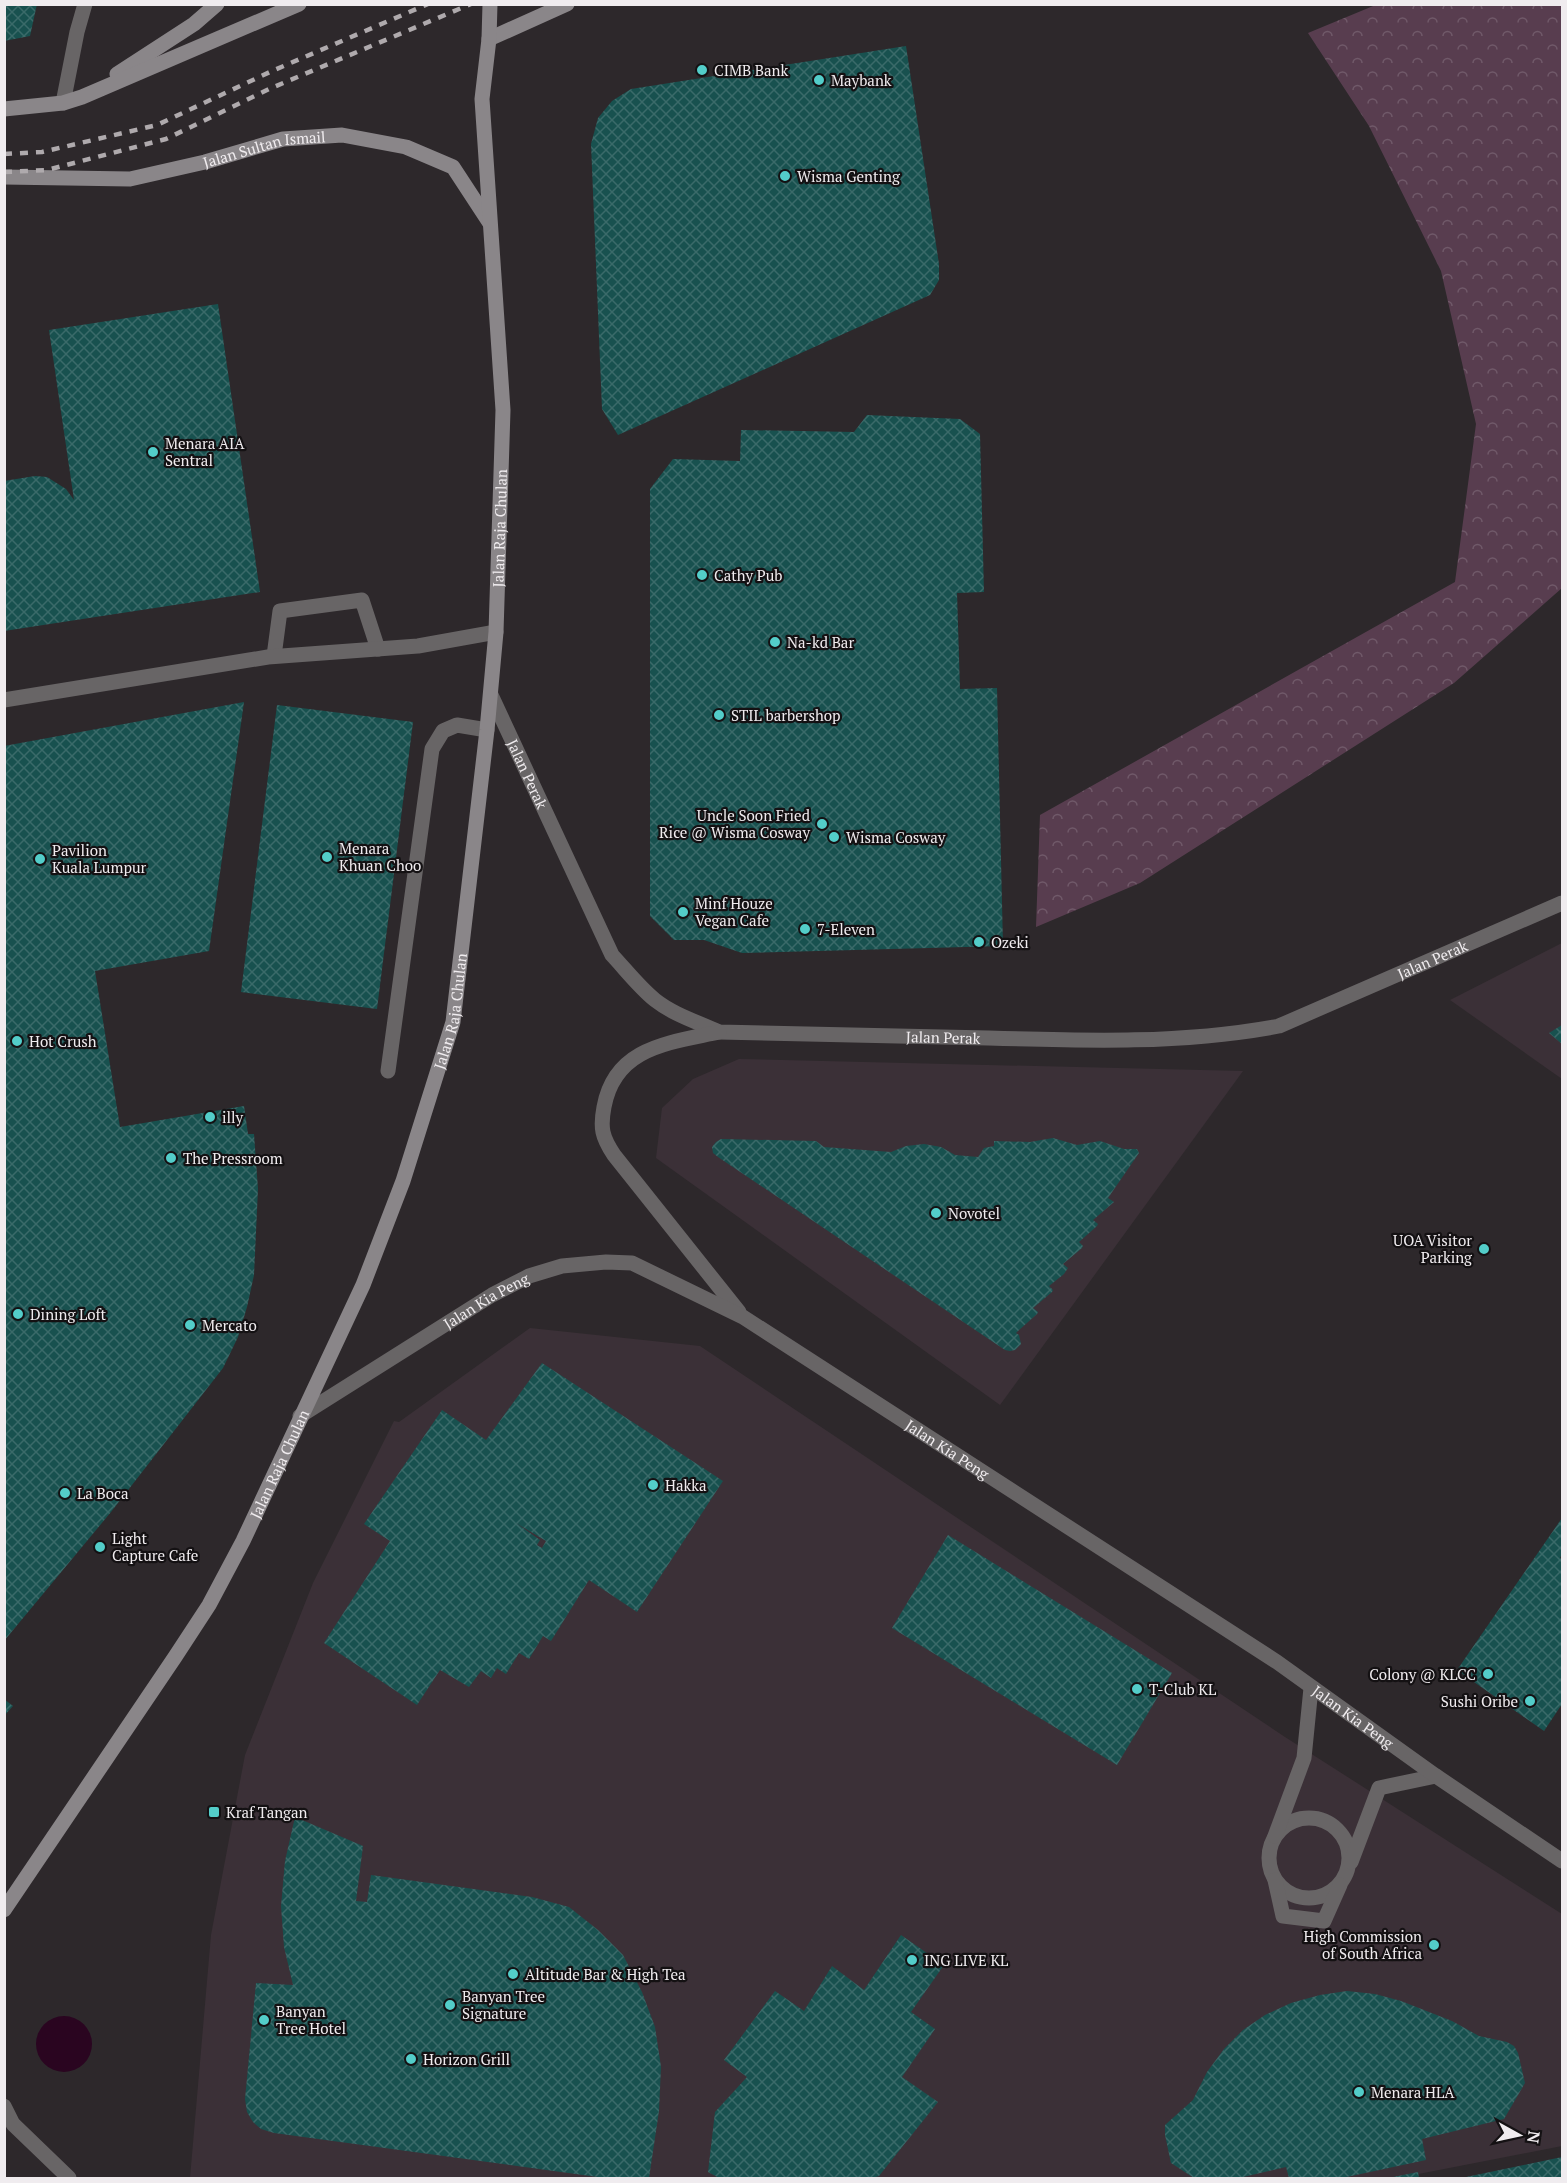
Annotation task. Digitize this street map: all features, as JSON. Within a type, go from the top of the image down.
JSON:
[{"type":"main road","points":[[82,98],[194,24],[217,4]]},
{"type":"main road","points":[[4,109],[63,104],[82,98],[299,4]]},
{"type":"main road","name":"Jalan Raja Chulan","points":[[6,1912],[209,1605],[243,1541],[363,1285],[420,1130],[453,1022],[491,695],[496,632],[503,410],[482,99],[489,39],[490,4]]},
{"type":"main road","points":[[489,39],[567,4]]},
{"type":"main road","name":"Jalan Sultan Ismail","points":[[4,177],[130,179],[205,162],[282,139],[342,135],[406,147],[453,167],[490,224]]},
{"type":"street","points":[[63,104],[85,4]]},
{"type":"street","points":[[274,656],[280,611],[362,600],[378,649]]},
{"type":"street","points":[[4,700],[274,656],[418,646],[496,632]]},
{"type":"street","name":"Jalan Perak","points":[[491,695],[612,955],[656,1001],[680,1015],[719,1032],[1074,1041],[1197,1038],[1239,1034],[1279,1026],[1563,903]]},
{"type":"street","points":[[388,1071],[432,749],[443,731],[457,725],[487,730]]},
{"type":"street","points":[[719,1032],[655,1046],[629,1061],[612,1079],[602,1118],[603,1138],[614,1155],[743,1317]]},
{"type":"street","name":"Jalan Kia Peng","points":[[300,1416],[492,1295],[529,1276],[562,1266],[606,1262],[632,1263],[743,1317],[1277,1662],[1436,1776],[1563,1861]]},
{"type":"street","points":[[1311,1688],[1304,1758],[1274,1839],[1270,1858],[1283,1916],[1324,1921],[1378,1788],[1436,1776]]},
{"type":"street","points":[[1274,1839],[1283,1828],[1294,1821],[1307,1818],[1321,1820],[1342,1835],[1348,1848],[1349,1860],[1343,1878],[1332,1892],[1320,1897],[1306,1898],[1294,1895],[1283,1888],[1274,1877]]},
{"type":"street","points":[[4,2106],[14,2124],[69,2178]]},
{"type":"shaded area","points":[[1562,943],[1562,1079],[1450,1000]]},
{"type":"shaded area","points":[[739,1059],[1243,1071],[1000,1405],[656,1158],[662,1108],[693,1079]]},
{"type":"shaded area","points":[[530,1328],[700,1346],[1285,1737],[1562,1914],[1562,2146],[1398,2178],[190,2178],[211,1935],[245,1755],[313,1583],[394,1421],[399,1422]]},
{"type":"shaded area","points":[[59,2016],[69,2016],[84,2024],[90,2033],[92,2044],[90,2055],[84,2064],[69,2072],[59,2072],[48,2067],[41,2060],[36,2049],[36,2039],[41,2028],[48,2021]]},
{"type":"green space","points":[[1378,4],[1562,5],[1562,588],[1454,683],[1140,883],[1036,927],[1040,815],[1455,582],[1476,424],[1441,271],[1369,126],[1308,33]]},
{"type":"building","points":[[4,4],[37,4],[30,36],[4,41]]},
{"type":"building","name":"Wisma Genting","points":[[906,46],[939,264],[939,280],[930,295],[618,435],[602,409],[591,144],[598,118],[612,101],[631,89]]},
{"type":"building","name":"Menara AIA Sentral","points":[[218,304],[260,592],[4,631],[4,481],[35,476],[47,477],[66,489],[74,500],[49,330]]},
{"type":"building","points":[[867,415],[960,419],[980,434],[984,592],[957,593],[960,689],[997,688],[1003,946],[742,953],[704,940],[674,940],[650,916],[650,489],[673,459],[740,461],[741,430],[854,432]]},
{"type":"building","points":[[244,702],[209,951],[95,971],[120,1127],[244,1106],[248,1134],[254,1134],[258,1189],[254,1275],[247,1307],[238,1337],[223,1368],[111,1512],[4,1641],[4,746]]},
{"type":"building","name":"Menara Khuan Choo","points":[[277,705],[413,722],[377,1009],[241,992]]},
{"type":"building","points":[[1562,1025],[1562,1044],[1549,1033]]},
{"type":"building","points":[[1053,1138],[1077,1145],[1100,1141],[1124,1149],[1137,1149],[1139,1153],[1108,1198],[1114,1202],[1093,1220],[1098,1224],[1097,1226],[1079,1242],[1082,1248],[1063,1264],[1068,1268],[1049,1286],[1052,1292],[1033,1308],[1038,1312],[1037,1314],[1016,1333],[1019,1335],[1021,1344],[1015,1350],[1010,1351],[1005,1350],[718,1157],[713,1153],[712,1147],[721,1139],[816,1141],[824,1147],[891,1152],[906,1146],[924,1144],[941,1147],[955,1155],[978,1157],[984,1148],[994,1146],[994,1141],[1030,1142]]},
{"type":"building","points":[[542,1363],[723,1481],[637,1612],[589,1580],[551,1641],[543,1636],[529,1659],[519,1653],[506,1674],[497,1668],[491,1678],[481,1671],[469,1687],[440,1670],[417,1705],[324,1643],[390,1541],[364,1524],[442,1410],[486,1440]],"holes":[[[516,1523],[546,1541],[542,1548],[537,1545],[540,1540]]]},
{"type":"building","points":[[1562,1518],[1560,1558],[1562,1559],[1562,1704],[1544,1731],[1457,1670]]},
{"type":"building","points":[[948,1535],[1172,1673],[1117,1765],[892,1628]]},
{"type":"building","points":[[4,1699],[13,1706],[4,1716]]},
{"type":"building","name":"Banyan Tree Signature","points":[[295,1817],[363,1846],[356,1901],[367,1902],[371,1875],[532,1897],[569,1907],[598,1930],[623,1955],[642,1992],[655,2027],[661,2067],[659,2111],[649,2178],[605,2178],[274,2133],[261,2129],[253,2122],[247,2112],[245,2099],[256,1983],[293,1985],[284,1947],[281,1906],[285,1861]]},
{"type":"building","points":[[901,1935],[944,1965],[911,2012],[935,2029],[902,2077],[938,2102],[879,2176],[872,2178],[719,2178],[708,2172],[715,2112],[747,2077],[724,2060],[775,1991],[804,2011],[832,1966],[864,1990]]},
{"type":"building","name":"Menara HLA","points":[[1347,1991],[1375,1994],[1401,2001],[1452,2021],[1479,2036],[1507,2042],[1514,2046],[1518,2053],[1525,2083],[1504,2119],[1422,2139],[1426,2160],[1342,2178],[1289,2178],[1286,2167],[1239,2178],[1194,2178],[1171,2163],[1165,2125],[1193,2100],[1207,2072],[1224,2049],[1243,2030],[1265,2015],[1291,2003]]},
{"type":"building","points":[[1562,2157],[1562,2178],[1466,2178],[1466,2177]]},
{"type":"building","points":[[1418,2172],[1419,2178],[1393,2178],[1393,2177]]},
{"type":"railway","points":[[4,154],[42,152],[157,125],[272,71],[428,4]]},
{"type":"railway","points":[[4,172],[47,170],[166,139],[269,89],[471,4]]},
{"type":"place","name":"CIMB Bank","points":[[702,70]]},
{"type":"place","name":"Maybank","points":[[819,80]]},
{"type":"place","name":"Wisma Genting","points":[[785,176]]},
{"type":"place","name":"Menara AIA Sentral","points":[[153,452]]},
{"type":"place","name":"Cathy Pub","points":[[702,575]]},
{"type":"place","name":"Na-kd Bar","points":[[775,642]]},
{"type":"place","name":"STIL barbershop","points":[[719,715]]},
{"type":"place","name":"Uncle Soon Fried Rice @ Wisma Cosway","points":[[822,824]]},
{"type":"place","name":"Wisma Cosway","points":[[834,837]]},
{"type":"place","name":"Menara Khuan Choo","points":[[327,857]]},
{"type":"place","name":"Pavilion Kuala Lumpur","points":[[40,859]]},
{"type":"place","name":"Minf Houze Vegan Cafe","points":[[683,912]]},
{"type":"place","name":"7-Eleven","points":[[805,929]]},
{"type":"place","name":"Ozeki","points":[[979,942]]},
{"type":"place","name":"Hot Crush","points":[[17,1041]]},
{"type":"place","name":"illy","points":[[210,1117]]},
{"type":"place","name":"The Pressroom","points":[[171,1158]]},
{"type":"place","name":"Novotel","points":[[936,1213]]},
{"type":"place","name":"UOA Visitor Parking","points":[[1484,1249]]},
{"type":"place","name":"Dining Loft","points":[[18,1314]]},
{"type":"place","name":"Mercato","points":[[190,1325]]},
{"type":"place","name":"Hakka","points":[[653,1485]]},
{"type":"place","name":"La Boca","points":[[65,1493]]},
{"type":"place","name":"Light Capture Cafe","points":[[100,1547]]},
{"type":"place","name":"Colony @ KLCC","points":[[1488,1674]]},
{"type":"place","name":"T-Club KL","points":[[1137,1689]]},
{"type":"place","name":"Sushi Oribe","points":[[1530,1701]]},
{"type":"place","name":"Kraf Tangan","points":[[214,1812]]},
{"type":"place","name":"High Commission of South Africa","points":[[1434,1945]]},
{"type":"place","name":"ING LIVE KL","points":[[912,1960]]},
{"type":"place","name":"Altitude Bar & High Tea","points":[[513,1974]]},
{"type":"place","name":"Banyan Tree Signature","points":[[450,2005]]},
{"type":"place","name":"Banyan Tree Hotel","points":[[264,2020]]},
{"type":"place","name":"Horizon Grill","points":[[411,2059]]},
{"type":"place","name":"Menara HLA","points":[[1359,2092]]}]
